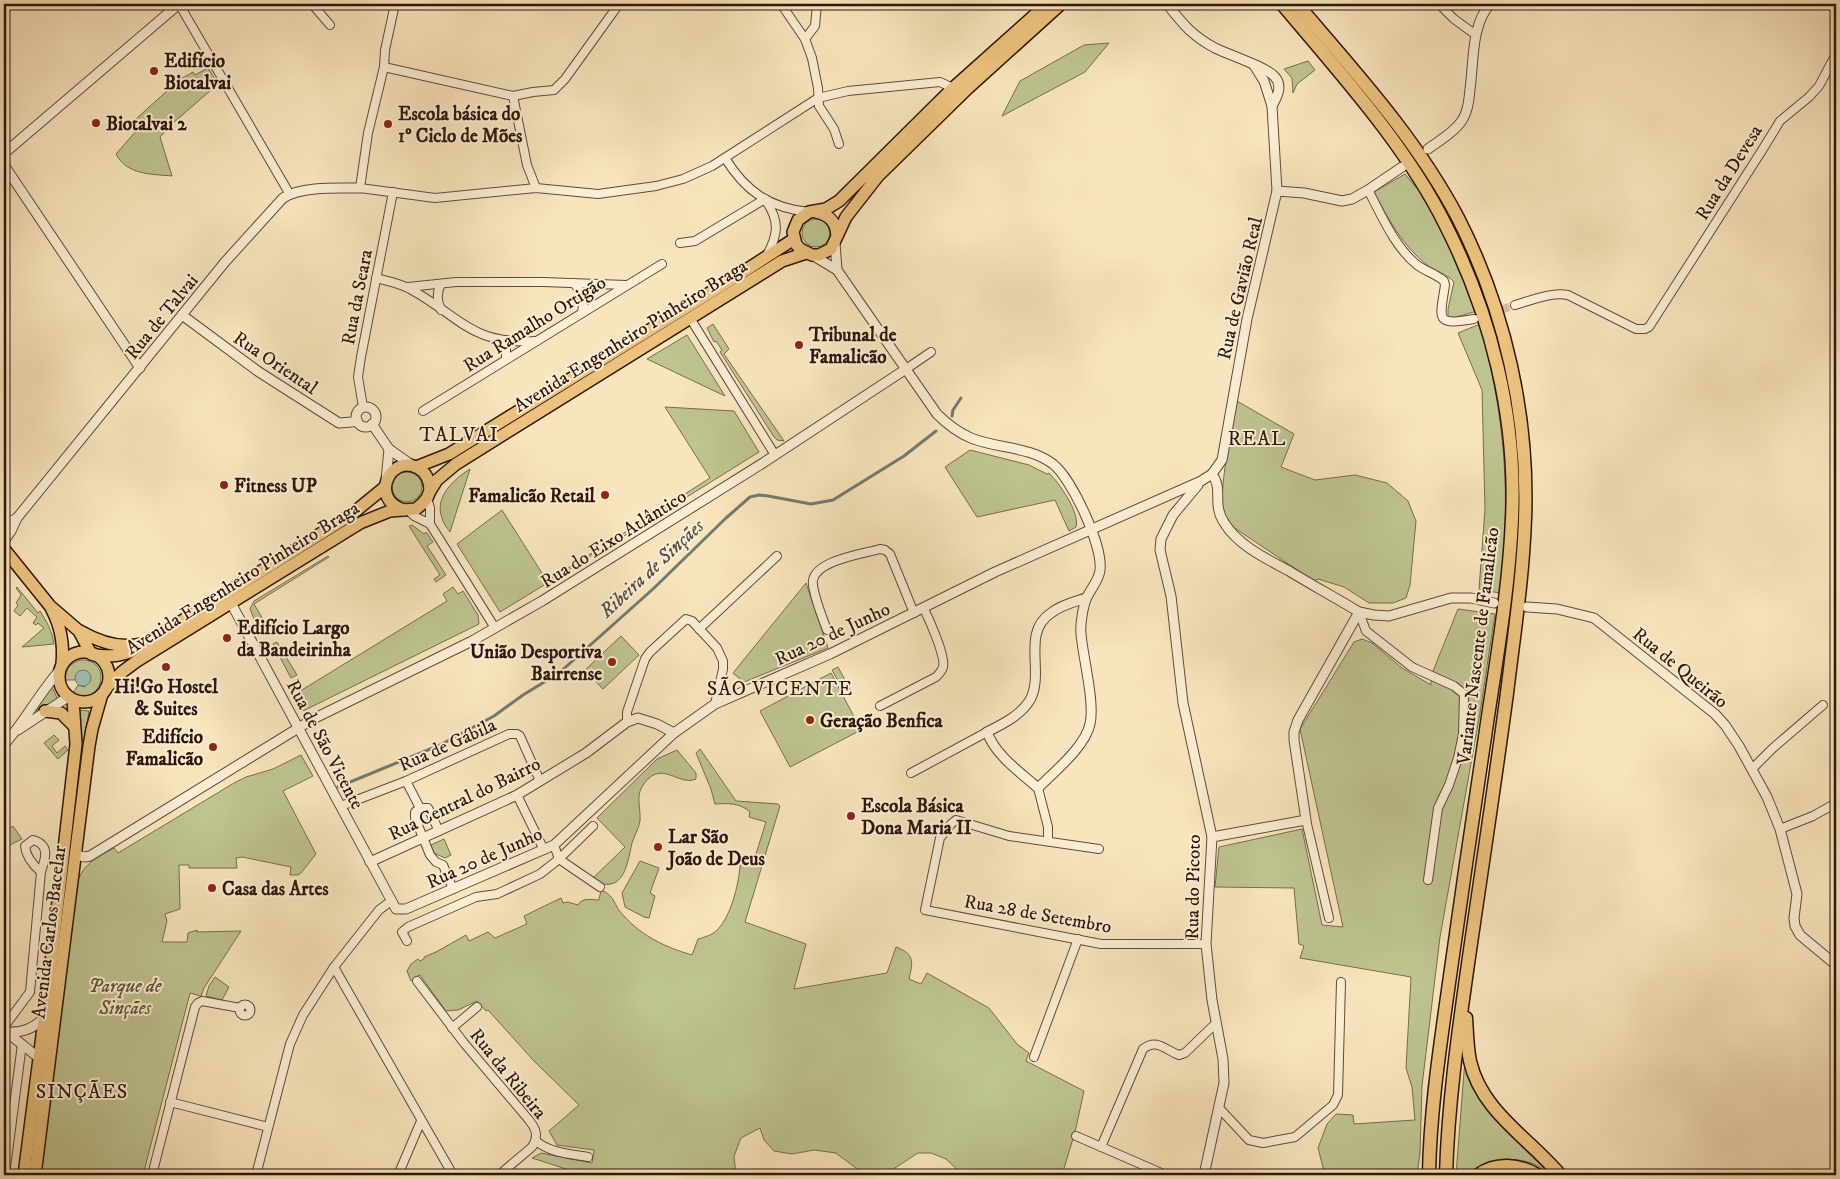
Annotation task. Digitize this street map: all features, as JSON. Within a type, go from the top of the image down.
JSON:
[{"type":"highway","name":"Variante Nascente de Famalicão","points":[[1282,4],[1400,149],[1426,188],[1446,224],[1478,300],[1493,349],[1510,442],[1512,517],[1503,620],[1455,938],[1430,1136],[1429,1175]]},
{"type":"highway","name":"Variante Nascente de Famalicão","points":[[1297,4],[1388,111],[1425,162],[1442,190],[1475,255],[1494,304],[1515,384],[1521,426],[1526,493],[1522,565],[1503,722],[1456,1052],[1446,1175]]},
{"type":"highway","points":[[1464,993],[1470,1061],[1482,1091],[1490,1104],[1502,1117],[1560,1175]]},
{"type":"highway","points":[[1424,1175],[1430,1136]]},
{"type":"highway","points":[[1478,1175],[1494,1167],[1507,1166],[1522,1167],[1537,1175]]},
{"type":"main road","points":[[809,254],[796,244],[794,238],[795,226],[798,220],[813,212],[832,206],[844,197],[953,88],[1046,4]]},
{"type":"main road","points":[[836,240],[850,211],[878,176],[967,89],[1061,4]]},
{"type":"main road","points":[[813,212],[830,217],[834,223],[836,240]]},
{"type":"main road","name":"Avenida Engenheiro Pinheiro Braga","points":[[93,654],[118,656],[128,654],[352,514],[386,484],[389,475],[400,467],[414,466],[449,454],[765,258],[794,238]]},
{"type":"main road","name":"Avenida Engenheiro Pinheiro Braga","points":[[104,691],[122,672],[138,661],[360,523],[390,511],[416,508],[422,504],[443,474],[456,464],[782,261],[809,254],[825,253],[836,240]]},
{"type":"main road","points":[[414,466],[427,476],[429,494]]},
{"type":"main road","points":[[386,484],[386,493],[392,504],[406,510]]},
{"type":"main road","points":[[4,549],[50,606],[79,631],[102,642],[116,645],[134,646],[148,642]]},
{"type":"main road","points":[[50,606],[58,622],[62,638],[59,682],[64,693],[71,699],[86,702],[92,701],[104,691],[109,676],[107,669],[100,658],[93,654],[85,652],[72,655],[61,667]]},
{"type":"main road","points":[[79,631],[93,654]]},
{"type":"main road","name":"Avenida Carlos Bacelar","points":[[35,1175],[92,729],[104,691]]},
{"type":"main road","name":"Avenida Carlos Bacelar","points":[[24,1175],[76,744],[71,699]]},
{"type":"main road","points":[[45,711],[61,714],[74,726]]},
{"type":"street","points":[[140,368],[4,165],[9,157],[6,148],[179,4],[289,194],[335,188],[360,188],[435,198],[536,188],[588,194],[631,190],[683,179],[725,158],[818,98],[848,91],[940,82],[953,88]]},
{"type":"street","points":[[312,4],[330,25]]},
{"type":"street","points":[[360,188],[368,133],[384,67],[385,50],[395,4]]},
{"type":"street","points":[[384,67],[513,96],[554,90],[565,79],[619,4]]},
{"type":"street","points":[[781,4],[805,40],[812,58],[818,88],[819,106],[834,129],[839,144]]},
{"type":"street","points":[[805,40],[815,26],[817,4]]},
{"type":"street","points":[[1166,4],[1196,37],[1275,76]]},
{"type":"street","points":[[1439,4],[1454,19],[1476,35]]},
{"type":"street","points":[[1428,149],[1452,132],[1465,116],[1469,99],[1476,35],[1482,14],[1490,4]]},
{"type":"street","name":"Rua da Devesa","points":[[1515,305],[1553,294],[1564,294],[1636,329],[1649,327],[1775,127],[1785,116],[1813,94],[1836,54]]},
{"type":"street","name":"Rua de Gavião Real","points":[[1212,474],[1222,460],[1247,319],[1277,191],[1272,106],[1264,81],[1254,65]]},
{"type":"street","points":[[1264,81],[1268,77],[1275,76]]},
{"type":"street","name":"Rua de Gavião Real","points":[[1272,106],[1278,96],[1279,86],[1275,76]]},
{"type":"street","points":[[513,96],[527,165],[536,188]]},
{"type":"street","points":[[725,158],[741,181],[765,199],[785,209],[813,212]]},
{"type":"street","points":[[1277,191],[1304,193],[1342,201],[1352,200],[1402,167]]},
{"type":"street","points":[[1368,190],[1388,230],[1408,255],[1417,264],[1444,281],[1441,310],[1444,320],[1455,322],[1474,319]]},
{"type":"street","name":"Rua da Seara","points":[[393,192],[358,376],[363,408],[369,407],[375,413],[375,419],[372,424],[388,449],[414,466]]},
{"type":"street","name":"Rua de Talvai","points":[[4,541],[12,531],[17,518],[225,262],[283,198],[289,194]]},
{"type":"street","points":[[680,244],[695,241],[765,199]]},
{"type":"street","points":[[765,199],[771,208],[777,230],[773,245],[765,258]]},
{"type":"street","points":[[836,240],[837,270]]},
{"type":"street","points":[[809,254],[837,270],[937,414],[955,429],[973,439],[1032,454],[1054,465],[1064,475],[1072,488],[1091,529],[1101,568],[1098,578],[1086,598],[1081,631],[1088,687],[1090,724],[1082,742],[1038,788]]},
{"type":"street","name":"Rua Ramalho Ortigão","points":[[424,411],[662,264]]},
{"type":"street","points":[[376,278],[408,287],[480,334],[500,340],[538,341]]},
{"type":"street","points":[[408,287],[456,282],[626,285]]},
{"type":"street","points":[[574,283],[583,296],[584,306],[582,313]]},
{"type":"street","points":[[442,284],[438,295],[438,303],[442,310]]},
{"type":"street","name":"Rua Oriental","points":[[182,316],[259,372],[339,423],[357,420]]},
{"type":"street","points":[[690,318],[775,455]]},
{"type":"street","points":[[500,340],[506,348],[506,359]]},
{"type":"street","name":"Rua do Eixo Atlântico","points":[[76,856],[90,856],[298,728],[495,628],[775,455],[932,352]]},
{"type":"street","points":[[363,408],[357,414],[357,420],[362,425],[372,424]]},
{"type":"street","points":[[386,484],[388,449]]},
{"type":"street","points":[[1212,474],[1218,485],[1217,508],[1219,516],[1235,537],[1359,612],[1389,616],[1451,598],[1471,598],[1494,603]]},
{"type":"street","name":"Rua 20 de Junho","points":[[391,902],[396,909],[406,909],[554,845],[674,733],[715,704],[830,654],[994,572],[1174,494],[1212,474]]},
{"type":"street","name":"Rua do Picoto","points":[[1201,481],[1173,515],[1160,539],[1160,550],[1171,596],[1184,702],[1212,837],[1206,944],[1224,1082],[1204,1175]]},
{"type":"street","points":[[429,494],[430,524]]},
{"type":"street","name":"Rua do Picoto","points":[[1173,515],[1175,506],[1174,494]]},
{"type":"street","points":[[406,510],[430,524],[495,628]]},
{"type":"street","name":"Rua de Talvai","points":[[4,525],[17,518]]},
{"type":"street","points":[[827,630],[812,584],[814,574],[824,565],[880,549],[890,554],[914,613]]},
{"type":"street","points":[[699,629],[777,556]]},
{"type":"street","points":[[910,773],[1008,722],[1029,701],[1034,688],[1035,634],[1044,619],[1062,606],[1086,598]]},
{"type":"street","name":"Rua de São Vicente","points":[[231,603],[391,902]]},
{"type":"street","name":"Rua de Queirão","points":[[1527,607],[1558,609],[1584,615],[1603,624],[1715,714],[1733,736],[1767,797],[1780,829],[1797,894],[1795,926],[1800,934],[1836,965]]},
{"type":"street","points":[[880,706],[936,677],[942,671],[944,665],[942,656],[924,608]]},
{"type":"street","points":[[1329,918],[1306,820],[1294,732],[1298,720],[1359,612]]},
{"type":"street","points":[[1359,612],[1366,631],[1412,668],[1454,686],[1464,694],[1463,734],[1449,785],[1438,808],[1428,880]]},
{"type":"street","points":[[674,733],[657,724],[638,718],[627,722],[627,712],[642,666],[650,652],[686,619],[690,619],[717,648],[723,661],[715,704]]},
{"type":"street","points":[[4,745],[61,667]]},
{"type":"street","points":[[16,731],[45,711],[71,699]]},
{"type":"street","points":[[1752,770],[1773,748],[1823,704]]},
{"type":"street","name":"Rua Central do Bairro","points":[[370,862],[517,795],[586,753],[627,722]]},
{"type":"street","points":[[987,732],[991,744],[1038,788],[1048,826],[1048,842],[1099,849]]},
{"type":"street","name":"Rua de Gábila","points":[[340,806],[406,781],[513,733],[520,736],[540,782]]},
{"type":"street","points":[[406,781],[420,808]]},
{"type":"street","points":[[517,795],[544,850]]},
{"type":"street","points":[[1780,829],[1813,816],[1836,804]]},
{"type":"street","points":[[439,831],[428,808],[420,808],[415,812],[415,818],[430,855],[436,862],[443,865],[453,889]]},
{"type":"street","name":"Rua 28 de Setembro","points":[[1048,842],[1009,836],[956,820],[940,838],[925,910],[1101,944],[1206,944]]},
{"type":"street","points":[[1212,837],[1306,820]]},
{"type":"street","points":[[407,941],[402,932],[408,927],[476,897],[497,894],[540,874],[559,859],[593,826]]},
{"type":"street","points":[[554,845],[559,859],[600,887]]},
{"type":"street","points":[[5,1029],[30,992],[41,872]]},
{"type":"street","points":[[256,1175],[293,1036],[309,1004],[334,967],[378,910],[391,902]]},
{"type":"street","points":[[1034,1058],[1078,939]]},
{"type":"street","points":[[334,967],[421,1121],[454,1175]]},
{"type":"street","name":"Rua da Ribeira","points":[[417,981],[452,1028],[529,1120],[536,1133],[536,1141],[532,1147],[499,1175]]},
{"type":"street","points":[[1219,1108],[1242,1135],[1256,1143],[1263,1143],[1295,1138],[1333,1105],[1338,1095],[1341,982]]},
{"type":"street","points":[[152,1175],[195,1007],[202,1001],[240,1008]]},
{"type":"street","name":"Rua da Ribeira","points":[[452,1028],[477,1007]]},
{"type":"street","points":[[5,1029],[24,1030],[44,1018]]},
{"type":"street","points":[[1101,1147],[1143,1049],[1155,1044],[1179,1055],[1185,1053],[1213,1026],[1217,1025]]},
{"type":"street","points":[[5,1029],[38,1058]]},
{"type":"street","points":[[5,1175],[22,1044]]},
{"type":"street","points":[[170,1102],[268,1127]]},
{"type":"street","points":[[398,1175],[421,1121]]},
{"type":"street","points":[[1076,1136],[1166,1175]]},
{"type":"street","name":"Rua da Ribeira","points":[[536,1141],[554,1150],[588,1157]]},
{"type":"green space","points":[[1109,43],[1085,72],[1002,116],[1020,81],[1084,45]]},
{"type":"green space","points":[[1308,61],[1315,70],[1297,84],[1293,93],[1292,78],[1284,69]]},
{"type":"green space","points":[[208,68],[218,84],[173,123],[160,137],[172,176],[140,172],[126,166],[116,154],[137,130],[136,119],[179,80],[193,72],[195,75]]},
{"type":"green space","points":[[1405,174],[1430,204],[1441,224],[1477,311],[1453,318],[1448,317],[1454,282],[1418,258],[1397,232],[1379,202],[1374,192]]},
{"type":"green space","points":[[816,219],[826,223],[830,233],[826,243],[816,247],[806,243],[802,233],[806,223]]},
{"type":"green space","points":[[713,324],[729,349],[724,354],[784,441],[777,440],[774,437],[720,352],[722,350],[716,341],[714,342],[707,328]]},
{"type":"green space","points":[[1480,324],[1489,358],[1504,458],[1505,524],[1499,593],[1479,589],[1485,509],[1482,390],[1458,333]]},
{"type":"green space","points":[[687,335],[725,396],[647,359]]},
{"type":"green space","points":[[1237,401],[1294,434],[1281,467],[1315,480],[1355,475],[1387,483],[1408,501],[1416,521],[1410,585],[1406,598],[1393,603],[1369,603],[1344,587],[1318,579],[1314,581],[1233,527],[1224,514],[1222,504],[1226,459]]},
{"type":"green space","points":[[665,407],[734,411],[759,452],[613,543],[608,543],[710,478]]},
{"type":"green space","points":[[970,450],[1029,465],[1047,474],[1049,473],[1072,506],[1076,527],[1069,531],[1055,500],[977,517],[945,467]]},
{"type":"green space","points":[[470,469],[450,532],[445,525],[440,510],[443,496],[452,483]]},
{"type":"green space","points":[[407,472],[418,476],[422,487],[418,498],[407,502],[396,498],[392,487],[396,476]]},
{"type":"green space","points":[[502,510],[547,581],[592,553],[590,557],[500,612],[457,544]]},
{"type":"green space","points":[[412,525],[424,534],[426,532],[433,542],[427,546],[446,575],[436,582],[434,579],[440,575],[409,526]]},
{"type":"green space","points":[[328,556],[254,604],[264,621],[258,622],[254,619],[250,609],[254,601]]},
{"type":"green space","points":[[806,583],[828,648],[744,682],[733,673]]},
{"type":"green space","points":[[17,587],[38,613],[40,611],[49,627],[54,644],[22,647],[44,628],[38,623],[36,625],[33,623],[37,617],[27,608],[20,616],[14,611],[21,595]]},
{"type":"green space","points":[[453,587],[458,594],[463,591],[478,615],[479,624],[302,711],[292,696],[447,601],[443,594]]},
{"type":"green space","points":[[1458,609],[1495,614],[1480,713],[1440,937],[1422,1086],[1420,1153],[1417,1175],[1325,1175],[1318,1148],[1327,1124],[1336,1114],[1353,1115],[1354,1124],[1415,1120],[1412,1087],[1406,1068],[1411,977],[1300,958],[1304,946],[1299,944],[1294,888],[1215,887],[1219,847],[1302,829],[1322,925],[1343,927],[1300,729],[1354,642],[1362,639],[1372,643],[1402,668],[1431,685],[1431,676]]},
{"type":"green space","name":"União Desportiva Bairrense","points":[[621,636],[639,655],[603,689],[585,670]]},
{"type":"green space","points":[[277,642],[297,675],[291,678],[273,644]]},
{"type":"green space","points":[[80,660],[90,661],[97,666],[100,674],[98,689],[92,694],[84,696],[73,693],[78,685],[85,687],[76,674],[75,680],[65,680],[69,667]]},
{"type":"green space","points":[[838,667],[852,693],[846,696],[832,670]]},
{"type":"green space","name":"Geração Benfica","points":[[831,673],[861,730],[790,767],[760,711]]},
{"type":"green space","points":[[51,688],[59,702],[34,712]]},
{"type":"green space","points":[[79,710],[89,711],[84,742],[82,741],[77,713]]},
{"type":"green space","points":[[54,735],[59,740],[52,746],[57,753],[65,746],[68,750],[58,759],[44,743]]},
{"type":"green space","points":[[700,749],[736,801],[778,804],[780,806],[745,922],[806,944],[794,989],[887,973],[896,947],[910,956],[912,963],[909,979],[921,984],[927,973],[989,1008],[1017,1044],[1029,1053],[1026,1061],[1084,1091],[1075,1132],[1062,1175],[963,1175],[946,1159],[931,1153],[918,1153],[884,1175],[865,1175],[836,1153],[814,1150],[792,1154],[774,1151],[764,1140],[760,1128],[741,1138],[734,1156],[736,1175],[577,1175],[569,1170],[532,1158],[541,1153],[592,1163],[594,1150],[557,1145],[549,1131],[579,1105],[534,1061],[488,1010],[486,1011],[477,1001],[458,1010],[446,1011],[420,975],[411,981],[407,971],[411,964],[418,959],[420,961],[424,959],[424,957],[466,935],[469,941],[488,932],[495,938],[527,924],[524,916],[561,898],[563,903],[568,902],[578,905],[584,900],[599,900],[601,890],[612,898],[630,922],[646,935],[673,949],[692,955],[698,939],[712,934],[725,920],[737,886],[740,855],[755,857],[766,822],[749,817],[750,812],[738,805],[715,804],[696,753]]},
{"type":"green space","points":[[677,750],[696,773],[696,779],[684,780],[661,773],[649,778],[639,794],[640,821],[632,843],[626,869],[617,881],[611,884],[602,884],[591,880],[625,847],[597,818],[657,759]]},
{"type":"green space","name":"Parque de Sinçães","points":[[301,755],[313,776],[283,791],[316,854],[301,873],[290,875],[291,867],[242,857],[236,858],[237,868],[189,868],[189,865],[179,865],[180,909],[165,914],[167,921],[162,942],[187,942],[188,933],[197,930],[197,932],[241,931],[204,988],[201,996],[190,993],[143,1175],[41,1175],[77,885],[82,872],[91,862],[102,855],[114,848],[118,853],[234,783],[246,777],[273,769]]},
{"type":"green space","points":[[13,826],[22,839],[4,848],[4,828],[6,831]]},
{"type":"green space","points":[[444,839],[451,855],[445,858],[434,853],[431,845]]},
{"type":"green space","points":[[640,861],[659,868],[650,893],[655,896],[649,918],[625,907],[622,893]]},
{"type":"green space","points":[[215,977],[229,987],[222,1000],[206,996],[209,986]]},
{"type":"green space","points":[[1465,1059],[1553,1175],[1528,1162],[1501,1160],[1483,1165],[1469,1175],[1456,1175]]},
{"type":"shaded area","points":[[80,670],[86,670],[91,675],[89,684],[80,686],[75,681],[75,675]]},
{"type":"waterway","name":"Ribeira de Sinçães","points":[[952,416],[953,410],[961,398]]},
{"type":"waterway","name":"Ribeira de Sinçães","points":[[338,787],[440,745],[494,716],[523,695],[559,673],[653,589],[750,497],[768,496],[811,504],[833,500],[904,456],[936,431]]},
{"type":"tunnel","points":[[1479,317],[1515,305]]},
{"type":"place","name":"Edifício Biotalvai","points":[[154,71]]},
{"type":"place","name":"Biotalvai 2","points":[[96,123]]},
{"type":"place","name":"Escola básica do 1º Ciclo de Mões","points":[[388,124]]},
{"type":"place","name":"Tribunal de Famalicão","points":[[799,345]]},
{"type":"place","name":"Fitness UP","points":[[224,485]]},
{"type":"place","name":"Famalicão Retail","points":[[605,495]]},
{"type":"place","name":"Edifício Largo da Bandeirinha","points":[[227,638]]},
{"type":"place","name":"União Desportiva Bairrense","points":[[612,662]]},
{"type":"place","name":"Hi!Go Hostel & Suites","points":[[166,667]]},
{"type":"place","name":"Geração Benfica","points":[[810,720]]},
{"type":"place","name":"Edifício Famalicão","points":[[213,747]]},
{"type":"place","name":"Escola Básica Dona Maria II","points":[[851,816]]},
{"type":"place","name":"Lar São João de Deus","points":[[658,847]]},
{"type":"place","name":"Casa das Artes","points":[[212,888]]},
{"type":"district","name":"TALVAI","points":[[459,434]]},
{"type":"district","name":"REAL","points":[[1257,438]]},
{"type":"district","name":"SÃO VICENTE","points":[[780,688]]},
{"type":"district","name":"SINÇÃES","points":[[82,1091]]}]
